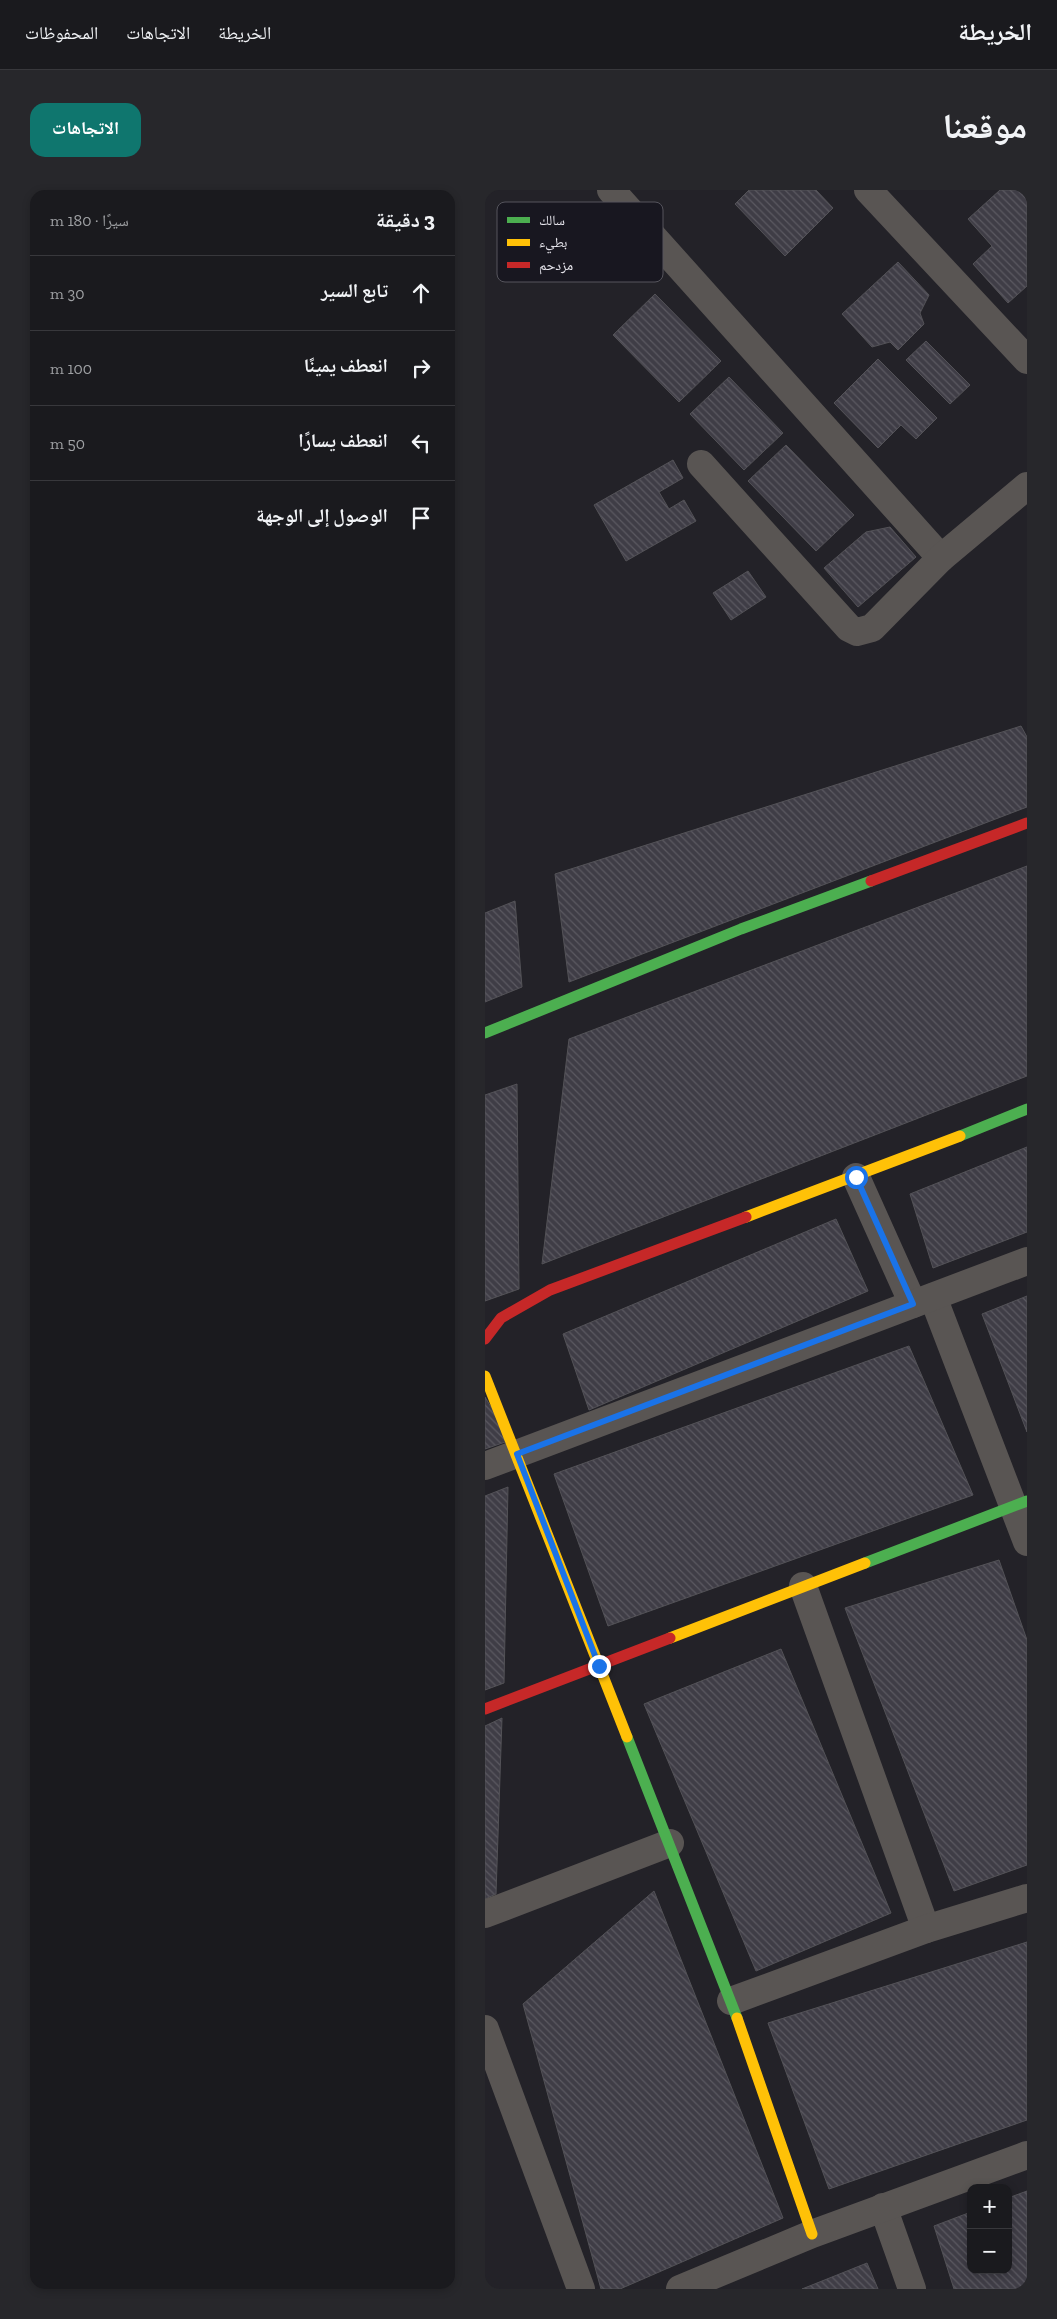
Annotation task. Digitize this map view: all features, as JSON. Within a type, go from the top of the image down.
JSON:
[{"type":"street","points":[[611,190],[622,202]]},
{"type":"street","points":[[868,190],[1027,360]]},
{"type":"street","points":[[663,248],[941,558]]},
{"type":"street","points":[[701,464],[849,628],[857,632],[872,628],[941,558],[1027,486]]},
{"type":"street","points":[[485,1033],[741,929],[1027,823]]},
{"type":"street","points":[[485,1339],[501,1318],[550,1290],[856,1177],[1027,1108]]},
{"type":"street","points":[[856,1177],[923,1301],[1020,1503],[1027,1542]]},
{"type":"street","points":[[485,1466],[1027,1261]]},
{"type":"street","points":[[485,1376],[731,2001],[811,2234]]},
{"type":"street","points":[[485,1710],[1020,1503]]},
{"type":"street","points":[[803,1586],[926,1930]]},
{"type":"street","points":[[485,1914],[670,1844]]},
{"type":"street","points":[[731,2001],[926,1930],[1027,1898]]},
{"type":"street","points":[[485,2029],[581,2289]]},
{"type":"street","points":[[680,2289],[811,2234],[1027,2156]]},
{"type":"street","points":[[883,2207],[912,2289]]},
{"type":"building","points":[[749,190],[816,190],[833,208],[785,256],[735,204]]},
{"type":"building","points":[[1000,190],[1027,190],[1027,286],[1008,303],[973,264],[992,246],[968,219]]},
{"type":"building","points":[[898,262],[929,295],[920,313],[924,324],[898,350],[890,342],[872,347],[842,314]]},
{"type":"building","points":[[655,294],[721,361],[679,402],[613,335]]},
{"type":"building","points":[[926,341],[970,385],[950,404],[906,360]]},
{"type":"building","points":[[878,359],[937,418],[916,439],[901,425],[878,448],[834,403]]},
{"type":"building","points":[[729,377],[783,433],[744,470],[690,414]]},
{"type":"building","points":[[786,445],[854,515],[816,551],[748,481]]},
{"type":"building","points":[[673,460],[683,478],[659,492],[669,509],[684,500],[696,521],[626,561],[594,505]]},
{"type":"building","points":[[890,527],[916,557],[858,607],[824,568],[866,532]]},
{"type":"building","points":[[748,571],[766,597],[731,620],[713,593]]},
{"type":"building","points":[[1021,726],[1027,737],[1027,807],[569,982],[555,874]]},
{"type":"building","points":[[1027,866],[1027,1076],[542,1264],[569,1039]]},
{"type":"building","points":[[515,901],[522,987],[485,1002],[485,913]]},
{"type":"building","points":[[517,1084],[519,1289],[485,1301],[485,1095]]},
{"type":"building","points":[[1027,1147],[1027,1232],[933,1268],[910,1194]]},
{"type":"building","points":[[836,1219],[868,1291],[589,1410],[563,1334]]},
{"type":"building","points":[[1027,1296],[1027,1432],[982,1314]]},
{"type":"building","points":[[909,1346],[973,1495],[608,1626],[554,1474]]},
{"type":"building","points":[[485,1397],[511,1440],[485,1449]]},
{"type":"building","points":[[508,1487],[504,1683],[485,1690],[485,1496]]},
{"type":"building","points":[[999,1560],[1027,1640],[1027,1865],[954,1891],[845,1608]]},
{"type":"building","points":[[781,1649],[891,1913],[756,1971],[644,1704]]},
{"type":"building","points":[[502,1718],[496,1894],[485,1899],[485,1726]]},
{"type":"building","points":[[654,1891],[783,2218],[620,2289],[601,2289],[523,2004]]},
{"type":"building","points":[[1027,1942],[1027,2120],[829,2189],[768,2023]]},
{"type":"building","points":[[1027,2191],[1027,2289],[954,2289],[934,2226],[967,2214],[967,2274],[1012,2274],[1012,2197]]},
{"type":"building","points":[[867,2263],[878,2289],[802,2289]]},
{"type":"traffic: fast","points":[[485,1033],[741,929],[871,881]]},
{"type":"traffic: fast","points":[[960,1136],[1027,1109]]},
{"type":"traffic: fast","points":[[865,1563],[1027,1501]]},
{"type":"traffic: fast","points":[[627,1737],[737,2018]]},
{"type":"traffic: slow","points":[[746,1217],[960,1136]]},
{"type":"traffic: slow","points":[[485,1376],[627,1737]]},
{"type":"traffic: slow","points":[[670,1638],[865,1563]]},
{"type":"traffic: slow","points":[[737,2018],[812,2234]]},
{"type":"traffic: jam","points":[[871,881],[1027,823]]},
{"type":"traffic: jam","points":[[485,1339],[501,1318],[550,1290],[746,1217]]},
{"type":"traffic: jam","points":[[485,1709],[670,1638]]},
{"type":"route","points":[[599,1666],[517,1454],[913,1304],[856,1177]]}]
